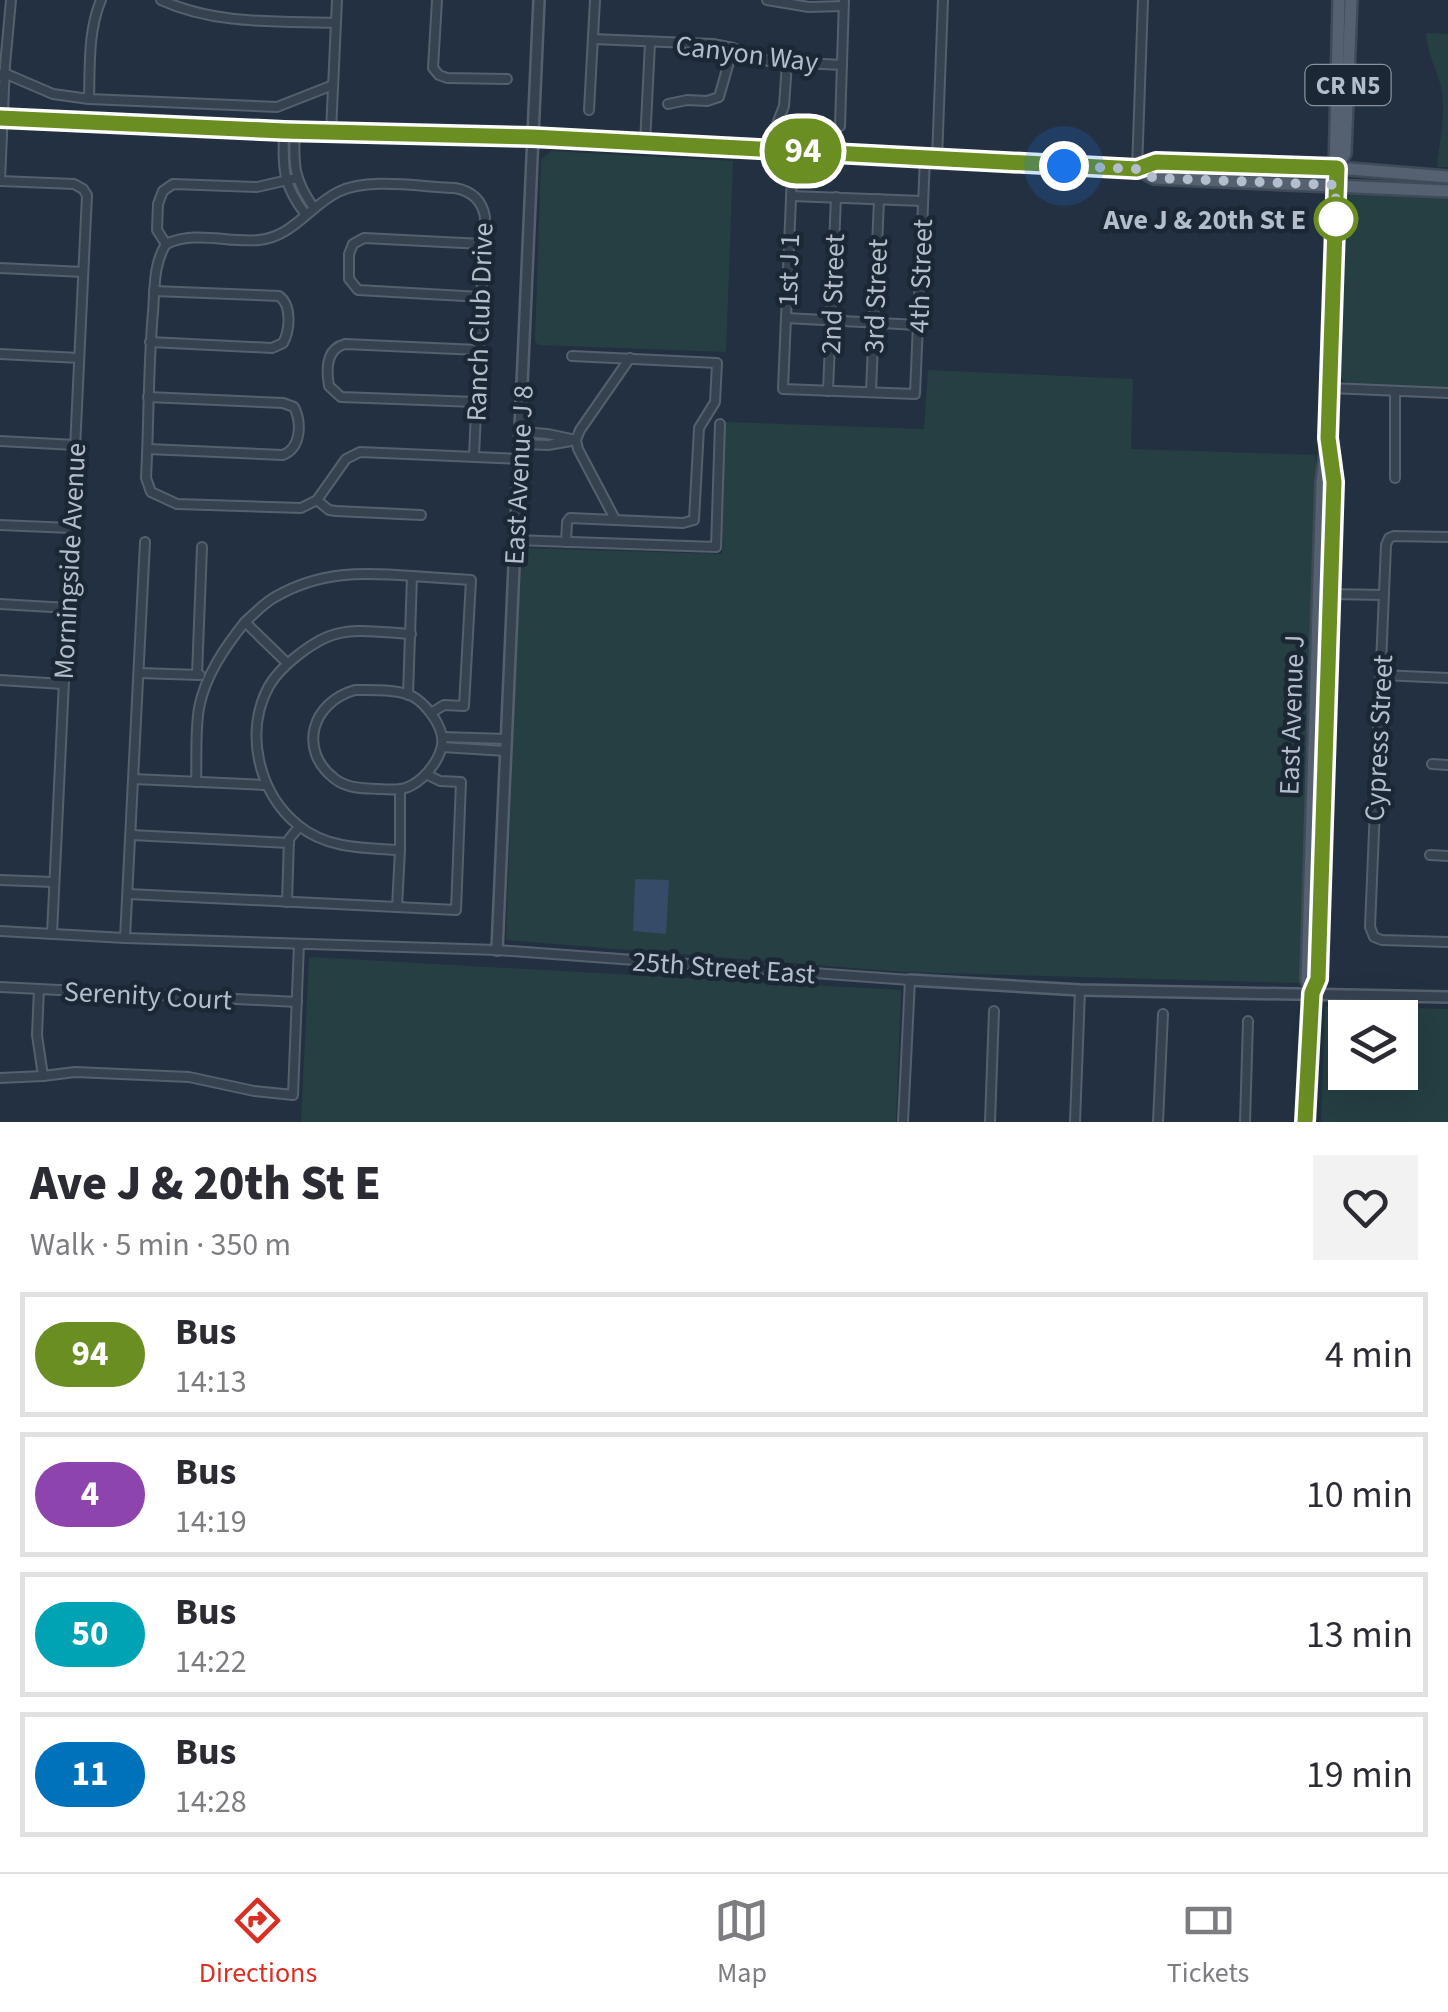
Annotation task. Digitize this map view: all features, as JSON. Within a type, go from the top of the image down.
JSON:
[{"type":"main road","name":"East Avenue J","points":[[1312,993],[1307,980],[1322,481],[1328,438],[1337,168],[1334,154],[1345,0]]},
{"type":"main road","name":"East Avenue J","points":[[1337,168],[1345,153],[1348,88],[1344,18]]},
{"type":"main road","points":[[2,118],[645,142],[1137,169],[1156,162],[1448,176]]},
{"type":"main road","points":[[1170,179],[1179,173],[1211,174],[1219,165]]},
{"type":"main road","points":[[1137,169],[1154,178],[1448,191]]},
{"type":"main road","name":"East Avenue J","points":[[1306,1122],[1312,993],[1318,979],[1331,594],[1334,482],[1328,438]]},
{"type":"street","points":[[0,181],[2,74],[11,0]]},
{"type":"street","points":[[89,99],[91,36],[102,0]]},
{"type":"street","points":[[161,0],[227,18],[336,23]]},
{"type":"street","points":[[331,132],[337,0]]},
{"type":"street","points":[[437,0],[434,68],[440,75],[507,79]]},
{"type":"street","name":"East Avenue J 8","points":[[497,950],[540,0]]},
{"type":"street","points":[[589,110],[594,0]]},
{"type":"street","points":[[767,0],[808,7],[844,3],[840,126]]},
{"type":"street","name":"4th Street","points":[[872,392],[916,394],[923,201],[931,158],[942,0]]},
{"type":"street","points":[[1137,169],[1144,0]]},
{"type":"street","name":"Canyon Way","points":[[592,39],[713,44],[768,62],[842,64]]},
{"type":"street","points":[[645,142],[650,42]]},
{"type":"street","points":[[668,104],[719,97],[733,48]]},
{"type":"street","points":[[777,124],[784,106],[786,63]]},
{"type":"street","points":[[2,74],[54,94],[89,99],[278,107],[333,85]]},
{"type":"street","points":[[290,131],[294,170],[314,208],[306,216],[288,231],[262,240],[188,238],[166,244],[159,256],[148,396],[146,478],[151,492],[177,504],[292,509],[317,500],[346,459],[360,452],[520,459]]},
{"type":"street","points":[[290,131],[283,172],[306,216]]},
{"type":"street","name":"1st J 1","points":[[792,151],[783,389],[828,390]]},
{"type":"street","points":[[166,244],[157,230],[158,204],[163,190],[173,184],[256,187],[297,178]]},
{"type":"street","name":"Morningside Avenue","points":[[0,181],[74,184],[86,195],[52,934]]},
{"type":"street","name":"Ranch Club Drive","points":[[314,208],[338,192],[358,186],[454,188],[476,197],[483,210],[483,244],[474,456]]},
{"type":"street","points":[[791,196],[923,201]]},
{"type":"street","name":"2nd Street","points":[[828,390],[836,198]]},
{"type":"street","name":"3rd Street","points":[[872,392],[880,199]]},
{"type":"street","points":[[481,297],[362,291],[350,282],[349,264],[351,247],[364,238],[483,244]]},
{"type":"street","points":[[0,268],[83,272]]},
{"type":"street","points":[[150,342],[272,348],[283,343],[287,333],[288,307],[278,296],[154,291]]},
{"type":"street","points":[[786,318],[918,325]]},
{"type":"street","points":[[476,402],[341,396],[329,386],[328,358],[334,348],[345,344],[478,350]]},
{"type":"street","points":[[0,354],[80,358]]},
{"type":"street","points":[[566,542],[570,518],[682,523],[694,520],[699,428],[716,402],[716,363],[572,356]]},
{"type":"street","points":[[615,519],[576,440],[630,358]]},
{"type":"street","points":[[1330,388],[1448,393]]},
{"type":"street","points":[[828,390],[872,392]]},
{"type":"street","points":[[1394,478],[1396,391]]},
{"type":"street","points":[[148,396],[283,402],[294,408],[298,418],[295,447],[283,455],[148,450]]},
{"type":"street","points":[[514,540],[716,546],[720,424]]},
{"type":"street","points":[[521,432],[576,440]]},
{"type":"street","points":[[521,444],[576,440]]},
{"type":"street","points":[[0,441],[75,445]]},
{"type":"street","points":[[317,500],[329,510],[422,515]]},
{"type":"street","points":[[0,525],[71,528]]},
{"type":"street","name":"Cypress Street","points":[[1448,537],[1394,536],[1386,545],[1370,927],[1374,937],[1382,940],[1448,942]]},
{"type":"street","points":[[125,938],[145,542]]},
{"type":"street","points":[[197,675],[202,547]]},
{"type":"street","points":[[196,782],[199,706],[229,642],[273,598],[334,574],[471,580],[464,706],[444,705],[430,713]]},
{"type":"street","points":[[408,694],[412,576]]},
{"type":"street","points":[[1331,594],[1384,595]]},
{"type":"street","points":[[0,604],[68,608]]},
{"type":"street","points":[[245,622],[287,663]]},
{"type":"street","points":[[400,850],[341,846],[299,827],[265,785],[256,746],[260,710],[270,686],[287,663],[328,637],[354,631],[411,634]]},
{"type":"street","points":[[139,673],[210,676]]},
{"type":"street","points":[[1382,675],[1448,678]]},
{"type":"street","points":[[0,680],[64,684]]},
{"type":"street","points":[[356,690],[408,694],[430,713],[442,742],[426,774],[410,788],[354,788],[336,780],[320,764],[314,728],[329,702],[356,690]]},
{"type":"street","points":[[442,742],[507,739]]},
{"type":"street","points":[[442,742],[506,751]]},
{"type":"street","points":[[1432,764],[1448,765]]},
{"type":"street","points":[[128,894],[456,910],[461,782],[440,781],[426,774]]},
{"type":"street","points":[[134,779],[265,785]]},
{"type":"street","points":[[398,908],[400,790]]},
{"type":"street","points":[[286,902],[289,838],[299,827]]},
{"type":"street","points":[[131,836],[289,843]]},
{"type":"street","points":[[1430,855],[1448,856]]},
{"type":"street","points":[[0,880],[54,882]]},
{"type":"street","name":"25th Street East","points":[[0,932],[497,950],[1080,990],[1448,997]]},
{"type":"street","points":[[0,1078],[75,1072],[189,1077],[293,1096],[299,944]]},
{"type":"street","points":[[903,1122],[910,980]]},
{"type":"street","name":"Serenity Court","points":[[0,988],[297,1002]]},
{"type":"street","points":[[38,989],[37,1036],[43,1076]]},
{"type":"street","points":[[1075,1122],[1080,990]]},
{"type":"street","points":[[990,1122],[994,1011]]},
{"type":"street","points":[[1158,1122],[1162,1014]]},
{"type":"street","points":[[1245,1122],[1248,1022]]},
{"type":"green space","points":[[1426,33],[1448,34],[1448,167],[1437,167],[1443,97]]},
{"type":"green space","points":[[551,151],[733,161],[726,352],[538,345],[535,341],[541,160]]},
{"type":"green space","points":[[1347,192],[1448,196],[1448,389],[1349,385],[1340,377]]},
{"type":"green space","points":[[928,370],[1133,379],[1131,449],[1315,455],[1320,486],[1300,983],[903,972],[506,940],[519,553],[524,548],[722,554],[725,422],[924,429]]},
{"type":"green space","points":[[309,957],[901,990],[896,1122],[301,1122]]},
{"type":"green space","points":[[1325,1006],[1328,1090],[1418,1090],[1418,1008],[1448,1009],[1448,1122],[1321,1122]]},
{"type":"water","points":[[635,879],[669,880],[666,934],[633,931]]},
{"type":"bus line","name":"94","points":[[0,118],[532,137],[1137,169],[1156,162],[1337,168],[1328,438],[1334,482],[1331,594],[1318,979],[1312,993],[1305,1122]]},
{"type":"place","name":"Ave J & 20th St E","points":[[1336,219]]},
{"type":"route","points":[[1064,166],[1137,169],[1154,178],[1336,185],[1335,238],[1336,219]]}]
